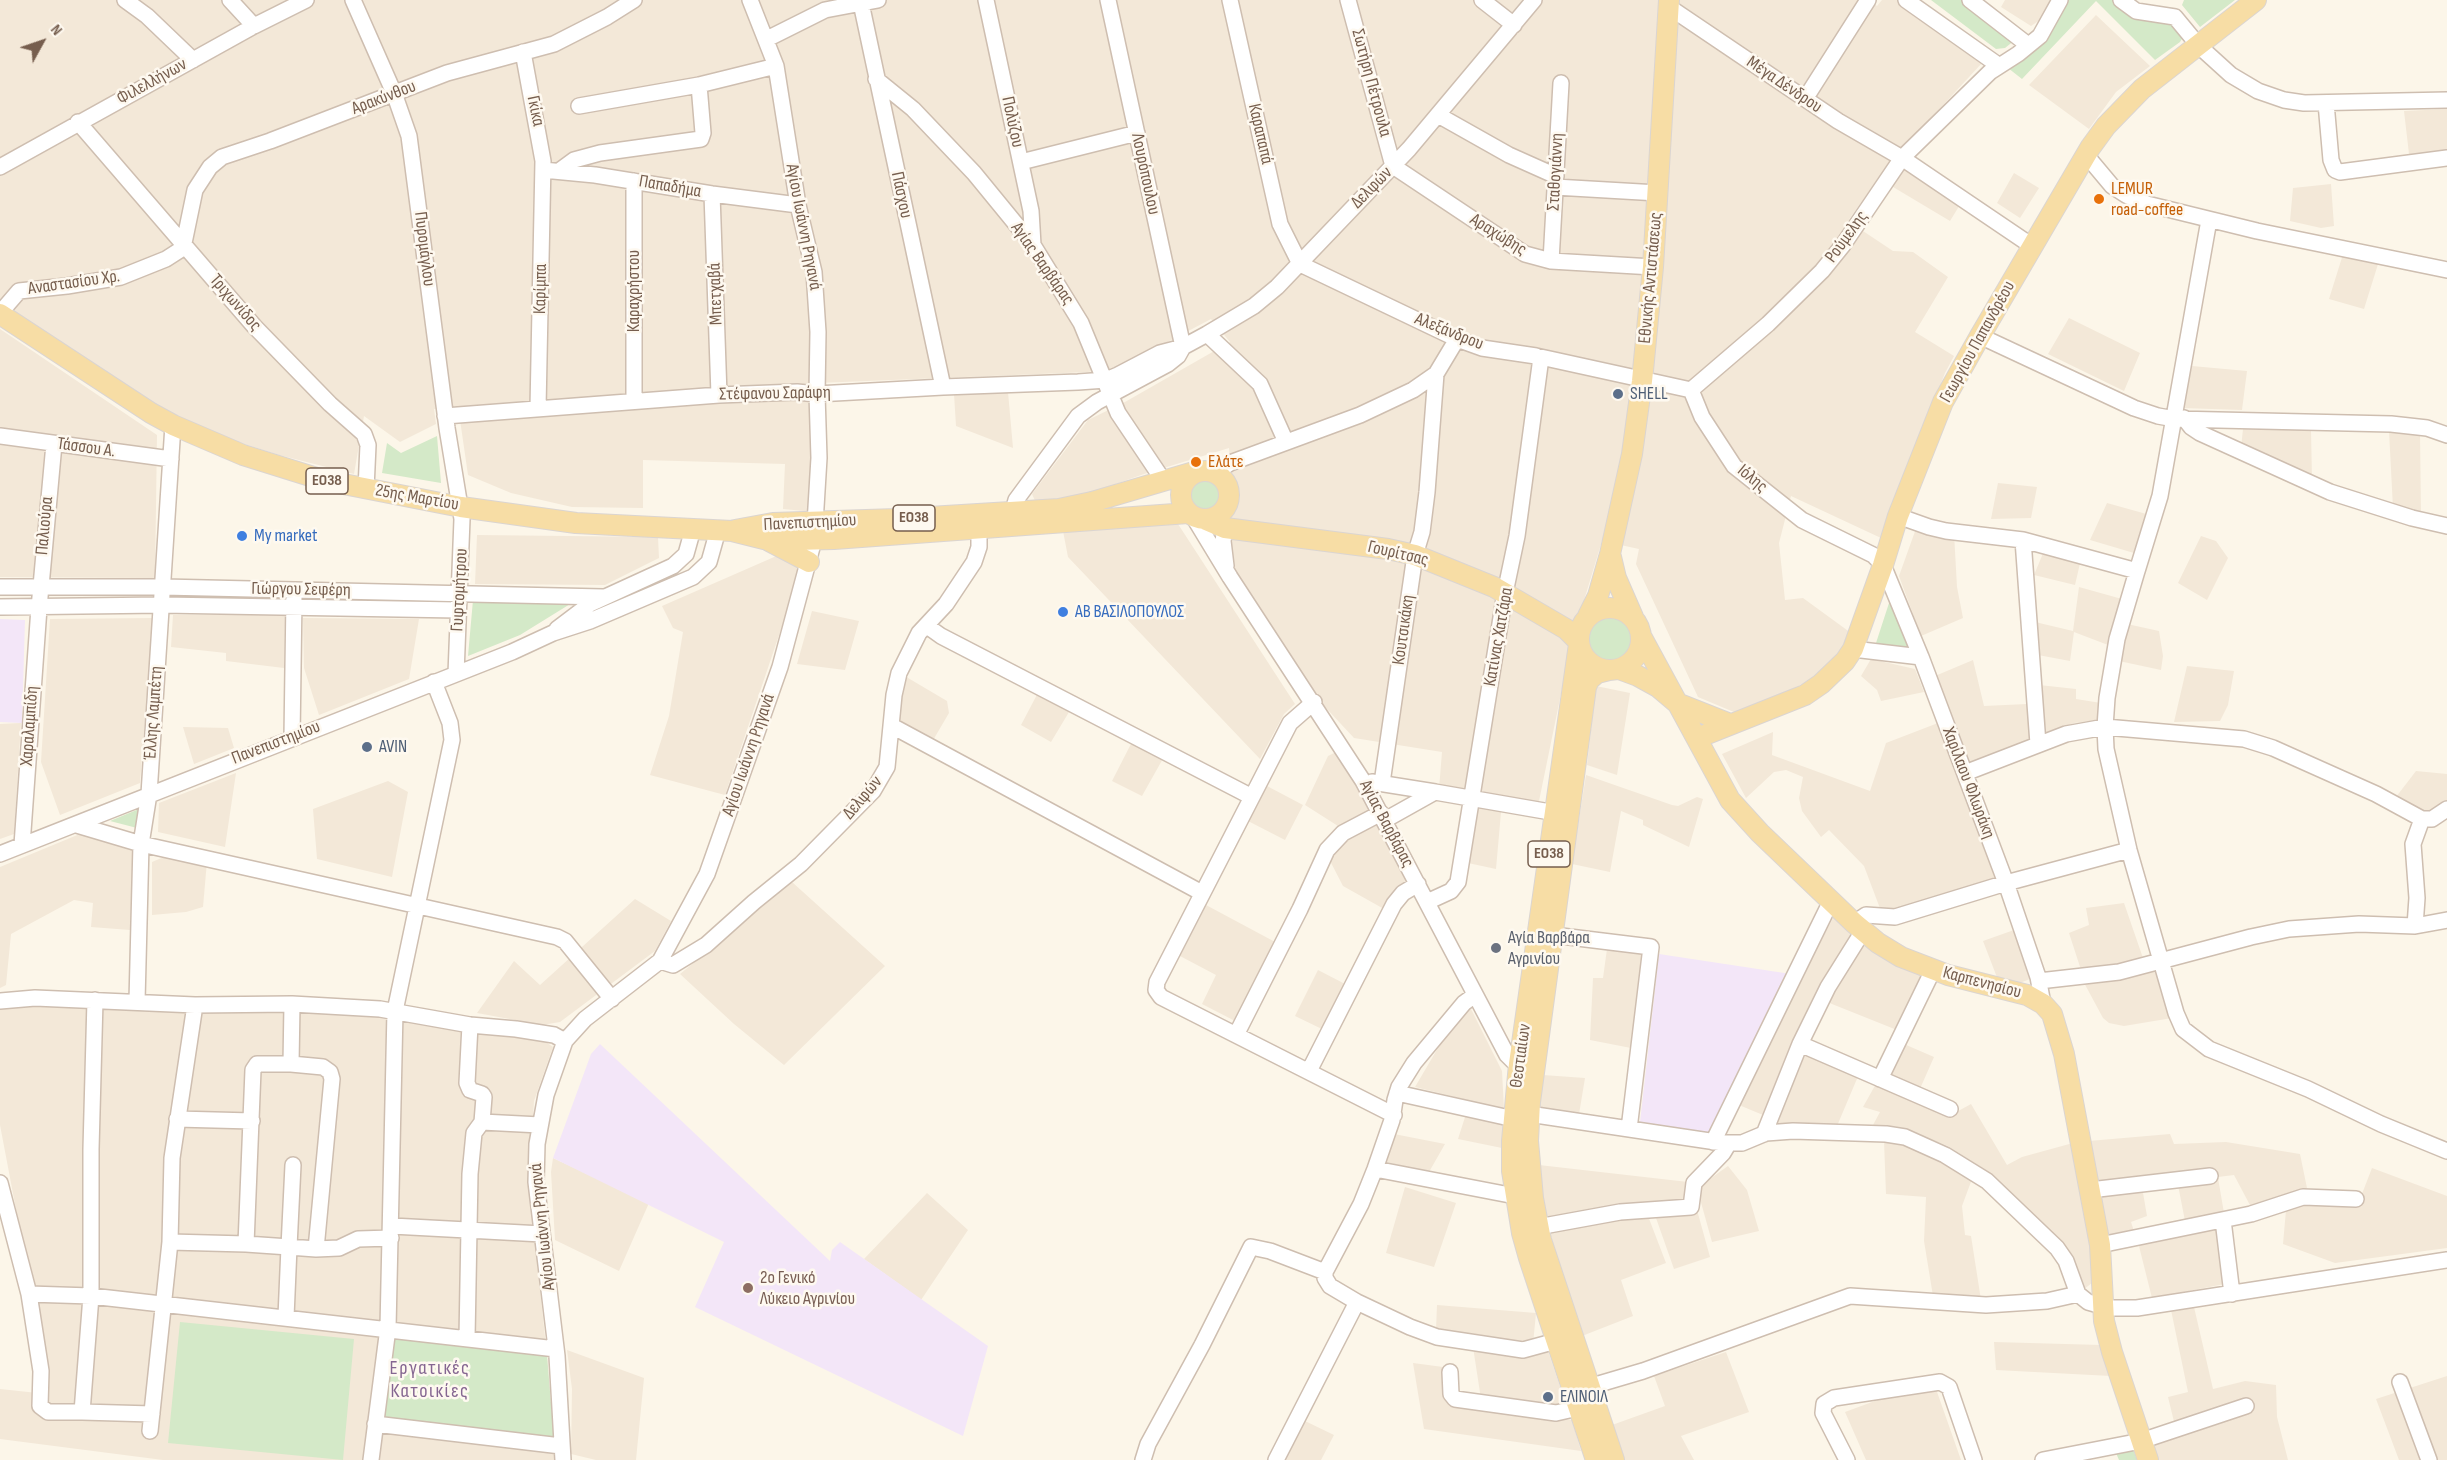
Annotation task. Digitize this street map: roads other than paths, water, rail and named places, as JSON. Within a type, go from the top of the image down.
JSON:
[{"type":"main road","name":"Γεωργίου Παπανδρέου","points":[[1760,714],[1805,695],[1821,684],[1845,661],[1853,649],[1883,566],[1898,516],[1943,402],[2031,246],[2106,126],[2129,102],[2256,0]]},
{"type":"main road","name":"Εθνικής Αντιστάσεως","points":[[1582,631],[1598,596],[1610,554],[1632,454],[1653,267],[1669,3]]},
{"type":"main road","name":"25ης Μαρτίου","points":[[0,313],[114,390],[173,425],[243,455],[284,469],[366,489],[461,507],[576,523],[725,530]]},
{"type":"main road","name":"Πανεπιστημίου","points":[[1013,518],[1077,506],[1163,480],[1206,472]]},
{"type":"main road","points":[[1225,528],[1228,500],[1227,484],[1206,472],[1184,482],[1180,490],[1180,498],[1195,516],[1220,514],[1228,500]]},
{"type":"main road","points":[[1163,480],[1164,514]]},
{"type":"main road","name":"Πανεπιστημίου","points":[[725,530],[764,539],[814,531],[1013,518],[1164,514],[1195,516]]},
{"type":"main road","name":"Γουρίτσας","points":[[1195,516],[1225,528],[1388,549],[1415,555],[1456,570],[1505,593],[1557,624],[1582,631]]},
{"type":"main road","name":"Πανεπιστημίου","points":[[725,530],[762,524],[814,531]]},
{"type":"main road","points":[[764,539],[809,562]]},
{"type":"main road","name":"Εθνικής Αντιστάσεως","points":[[1610,554],[1616,578],[1633,617]]},
{"type":"main road","points":[[1582,631],[1605,607],[1616,608],[1633,617],[1641,636]]},
{"type":"main road","name":"ΕΟ38","points":[[1582,631],[1582,654],[1598,668],[1614,670],[1629,664],[1636,656],[1641,636]]},
{"type":"main road","name":"Θεστιαίων","points":[[1582,631],[1556,813],[1521,1116],[1512,1171],[1515,1196],[1529,1258],[1556,1341],[1580,1396],[1614,1460]]},
{"type":"main road","name":"Καρπενησίου","points":[[1641,636],[1726,793],[1742,814],[1859,927],[1901,957],[1933,970],[2017,991],[2043,1004],[2052,1014],[2061,1043],[2100,1245],[2102,1307],[2112,1352],[2148,1460]]},
{"type":"main road","name":"Θεστιαίων","points":[[1527,1065],[1553,935],[1586,687],[1589,680],[1597,673],[1614,670]]},
{"type":"main road","name":"Καρπενησίου","points":[[1614,670],[1648,682],[1677,702]]},
{"type":"main road","points":[[1677,702],[1730,724]]},
{"type":"main road","points":[[1700,744],[1730,724],[1760,714]]},
{"type":"main road","points":[[1700,744],[1736,735],[1760,714]]},
{"type":"main road","name":"Θεστιαίων","points":[[1521,1116],[1538,1227],[1596,1460]]},
{"type":"street","points":[[125,0],[147,16],[193,60]]},
{"type":"street","points":[[230,0],[254,26]]},
{"type":"street","name":"Φιλελλήνων","points":[[2,161],[306,0]]},
{"type":"street","name":"Πυρομάγλου","points":[[353,0],[394,93],[409,136],[446,416],[461,507]]},
{"type":"street","name":"Αρακύνθου","points":[[184,243],[195,190],[206,172],[218,159],[447,73],[569,38],[607,18],[634,0]]},
{"type":"street","name":"Αγίου Ιωάννη Ρηγανά","points":[[562,1453],[556,1349],[535,1158],[552,1073],[565,1041],[585,1019],[660,961],[686,915],[714,855],[783,657],[809,562],[814,531],[819,458],[816,283],[798,205],[777,66],[750,0]]},
{"type":"street","points":[[767,39],[824,5],[878,0]]},
{"type":"street","name":"Πολύζου","points":[[986,0],[1031,211],[1033,245]]},
{"type":"street","name":"Λουρόπουλου","points":[[1108,0],[1183,347]]},
{"type":"street","name":"Καραπαπά","points":[[1230,0],[1280,224],[1300,264]]},
{"type":"street","name":"Σωτήρη Πέτρουλα","points":[[1348,0],[1393,166]]},
{"type":"street","points":[[1482,0],[1514,25]]},
{"type":"street","name":"Δελφών","points":[[1106,380],[1160,353],[1183,347],[1254,306],[1300,264],[1393,166],[1534,0]]},
{"type":"street","points":[[1805,99],[1868,0]]},
{"type":"street","points":[[1906,0],[1994,68]]},
{"type":"street","points":[[1970,0],[2028,45]]},
{"type":"street","name":"Ρούμελης","points":[[1691,390],[1768,324],[1822,271],[1843,245],[1902,158],[1994,68],[2019,54],[2040,36],[2060,0]]},
{"type":"street","points":[[2121,0],[2136,11],[2175,17],[2199,45],[2231,75],[2258,91],[2284,100],[2326,102],[2447,100]]},
{"type":"street","name":"Πάσχου","points":[[861,3],[943,387]]},
{"type":"street","name":"Μέγα Δένδρου","points":[[1669,3],[1805,99],[1902,158],[2031,246]]},
{"type":"street","name":"Γκίκα","points":[[523,52],[541,143],[543,170]]},
{"type":"street","points":[[579,106],[699,85],[777,66]]},
{"type":"street","name":"Αγίας Βαρβάρας","points":[[876,79],[921,117],[974,173],[1033,245],[1073,308],[1106,380],[1118,413],[1163,480]]},
{"type":"street","name":"Σταθογιάννη","points":[[1551,261],[1561,84]]},
{"type":"street","points":[[559,171],[574,160],[600,153],[701,139],[703,133],[699,85]]},
{"type":"street","points":[[2326,102],[2331,160],[2336,170],[2340,172],[2447,158]]},
{"type":"street","points":[[1438,115],[1556,181],[1658,193]]},
{"type":"street","name":"Τριχωνίδος","points":[[78,122],[288,363],[364,434],[368,445],[366,489]]},
{"type":"street","points":[[1021,162],[1137,133]]},
{"type":"street","points":[[2086,155],[2112,186],[2147,204],[2447,270]]},
{"type":"street","name":"Αραχώβης","points":[[1393,166],[1525,254],[1551,261],[1653,267]]},
{"type":"street","name":"Παπαδήμα","points":[[543,170],[798,205]]},
{"type":"street","name":"Καρίμπα","points":[[538,408],[543,170]]},
{"type":"street","name":"Καραχρήστου","points":[[634,181],[634,400]]},
{"type":"street","name":"Μπετχαβά","points":[[712,194],[719,395]]},
{"type":"street","points":[[2209,219],[2180,418],[2160,496],[2117,639],[2107,698],[2104,727],[2106,749],[2129,850],[2176,1013],[2183,1029],[2194,1040],[2209,1049],[2308,1089],[2381,1124],[2447,1151]]},
{"type":"street","name":"Αναστασίου Χρ.","points":[[0,313],[19,291],[121,277],[166,259],[180,250],[184,243]]},
{"type":"street","name":"Αλεξάνδρου","points":[[1300,264],[1456,339],[1486,349],[1536,356],[1642,381]]},
{"type":"street","points":[[1207,334],[1260,384],[1286,442]]},
{"type":"street","points":[[1980,336],[2134,408],[2180,418],[2391,424],[2427,428],[2447,435]]},
{"type":"street","name":"Κουτσικάκη","points":[[1382,783],[1415,555],[1422,532],[1436,374],[1456,339]]},
{"type":"street","name":"Δελφών","points":[[1013,518],[1023,491],[1078,416],[1088,408],[1168,364],[1178,356],[1183,347]]},
{"type":"street","name":"Κατίνας Χατζάρα","points":[[1427,902],[1456,888],[1458,882],[1505,593],[1517,536],[1540,365],[1540,360],[1536,356]]},
{"type":"street","points":[[1206,472],[1360,415],[1413,390],[1436,374]]},
{"type":"street","name":"Στέφανου Σαράφη","points":[[446,416],[719,395],[797,392],[817,394],[1106,380]]},
{"type":"street","points":[[1642,381],[1691,390]]},
{"type":"street","points":[[1078,382],[1092,387],[1095,395],[1094,402],[1088,408]]},
{"type":"street","name":"Ιόλης","points":[[1691,390],[1702,417],[1734,466],[1802,520],[1873,555],[1883,566]]},
{"type":"street","points":[[2180,418],[2200,433],[2330,492],[2412,518],[2447,526]]},
{"type":"street","name":"Έλλης Λαμπέτη","points":[[137,1001],[141,844],[148,794],[173,425]]},
{"type":"street","name":"Τάσσου Α.","points":[[0,436],[171,459]]},
{"type":"street","name":"Παλιούρα","points":[[39,608],[54,444]]},
{"type":"street","name":"Γυφτομήτρου","points":[[456,674],[463,534],[461,507]]},
{"type":"street","name":"Αγίας Βαρβάρας","points":[[1195,516],[1230,578],[1364,781],[1507,1055],[1527,1065]]},
{"type":"street","points":[[1898,516],[1946,531],[2023,540],[2137,571]]},
{"type":"street","name":"Δελφών","points":[[660,961],[673,965],[706,945],[754,902],[795,870],[821,842],[848,819],[873,791],[885,774],[889,761],[894,695],[899,673],[910,650],[974,562],[979,547],[978,521]]},
{"type":"street","name":"Αγίας Βαρβάρας","points":[[1225,528],[1224,559],[1230,578]]},
{"type":"street","name":"Πανεπιστημίου","points":[[553,633],[576,613],[603,597],[673,566],[690,547],[693,529]]},
{"type":"street","name":"Πανεπιστημίου","points":[[0,854],[456,674],[553,633],[590,621],[693,577],[705,569],[725,530]]},
{"type":"street","points":[[2023,540],[2038,744]]},
{"type":"street","name":"Χαρίλαου Φλωράκη","points":[[1883,566],[1921,657],[2006,883],[2039,981],[2043,1004]]},
{"type":"street","name":"Γιώργου Σεφέρη","points":[[0,587],[163,587],[603,597]]},
{"type":"street","points":[[292,737],[294,590]]},
{"type":"street","name":"Γιώργου Σεφέρη","points":[[0,607],[162,605],[458,610]]},
{"type":"street","name":"Χαραλαμπίδη","points":[[22,845],[39,608]]},
{"type":"street","points":[[927,626],[941,636],[1252,797]]},
{"type":"street","points":[[1853,649],[1921,657]]},
{"type":"street","points":[[371,1460],[388,1328],[395,1011],[452,740],[450,723],[434,682]]},
{"type":"street","points":[[1314,702],[1290,723],[1157,982],[1156,990],[1161,997],[1394,1115]]},
{"type":"street","points":[[892,726],[1202,893]]},
{"type":"street","points":[[1965,773],[2076,731],[2104,727],[2244,739],[2273,748],[2355,785],[2422,819],[2432,819],[2447,809]]},
{"type":"street","points":[[1364,781],[1556,813]]},
{"type":"street","points":[[1236,1035],[1300,909],[1327,850],[1343,833],[1435,792]]},
{"type":"street","points":[[2415,926],[2417,898],[2413,844],[2422,819]]},
{"type":"street","points":[[77,825],[141,844],[557,937],[566,941],[612,999]]},
{"type":"street","points":[[1764,1134],[1800,1044],[1866,915],[1895,917],[2006,883],[2129,850]]},
{"type":"street","points":[[1309,1071],[1394,904],[1403,893],[1418,884]]},
{"type":"street","points":[[1713,1142],[1831,901]]},
{"type":"street","points":[[2039,981],[2113,973],[2289,929],[2359,924],[2415,926],[2447,920]]},
{"type":"street","points":[[1553,935],[1651,947],[1629,1129]]},
{"type":"street","points":[[1880,1079],[1933,970]]},
{"type":"street","points":[[1475,995],[1464,1003],[1414,1063],[1397,1093],[1394,1115],[1375,1169],[1357,1213],[1325,1272],[1330,1286],[1357,1302],[1437,1337],[1523,1350],[1556,1341]]},
{"type":"street","points":[[0,1001],[19,997],[195,1005],[292,1004],[395,1011],[470,1025],[526,1030],[554,1035],[565,1041]]},
{"type":"street","points":[[82,1412],[91,1296],[91,1149],[95,1000]]},
{"type":"street","points":[[291,1064],[292,1004]]},
{"type":"street","points":[[150,1431],[170,1242],[171,1158],[195,1005]]},
{"type":"street","points":[[467,1338],[474,1132],[482,1122],[483,1095],[470,1090],[467,1083],[470,1025]]},
{"type":"street","points":[[1800,1044],[1950,1109]]},
{"type":"street","points":[[246,1244],[254,1067],[260,1064],[291,1064],[322,1067],[330,1072],[332,1080],[316,1249]]},
{"type":"street","points":[[1397,1093],[1521,1116],[1713,1142],[1745,1143],[1764,1134],[1793,1131],[1886,1134],[1905,1137],[1945,1155],[1987,1181],[2052,1242],[2066,1261],[2078,1294],[2088,1302],[2102,1307],[2126,1309],[2447,1260]]},
{"type":"street","points":[[177,1119],[252,1121]]},
{"type":"street","points":[[482,1122],[540,1125]]},
{"type":"street","points":[[1538,1227],[1620,1212],[1691,1207],[1694,1183],[1723,1153],[1729,1143]]},
{"type":"street","points":[[286,1317],[293,1165]]},
{"type":"street","points":[[1375,1169],[1515,1196]]},
{"type":"street","points":[[2090,1190],[2210,1176]]},
{"type":"street","points":[[0,1183],[29,1294],[41,1371],[40,1406],[48,1412],[152,1414]]},
{"type":"street","points":[[2100,1245],[2261,1211],[2302,1197],[2356,1199]]},
{"type":"street","points":[[2223,1220],[2232,1294]]},
{"type":"street","points":[[170,1242],[316,1249],[339,1248],[358,1239],[391,1232],[469,1230],[542,1234]]},
{"type":"street","points":[[1143,1460],[1148,1444],[1202,1345],[1251,1247],[1270,1251],[1325,1272]]},
{"type":"street","points":[[29,1294],[91,1296],[388,1328],[556,1349]]},
{"type":"street","points":[[1450,1372],[1451,1394],[1455,1399],[1556,1413],[1580,1396],[1850,1296],[1986,1305],[2047,1301],[2078,1294]]},
{"type":"street","points":[[1276,1460],[1357,1302]]},
{"type":"street","points":[[1847,1460],[1823,1413],[1824,1404],[1834,1398],[1940,1382],[1949,1387],[1974,1460]]},
{"type":"street","points":[[2400,1382],[2429,1460]]},
{"type":"street","points":[[2043,1460],[2110,1454],[2141,1441],[2246,1406]]},
{"type":"street","points":[[375,1424],[562,1453]]},
{"type":"place","name":"LEMUR road-coffee","points":[[2099,199]]},
{"type":"place","name":"SHELL","points":[[1618,394]]},
{"type":"place","name":"Ελάτε","points":[[1196,462]]},
{"type":"place","name":"My market","points":[[242,536]]},
{"type":"place","name":"ΑΒ ΒΑΣΙΛΟΠΟΥΛΟΣ","points":[[1063,612]]},
{"type":"place","name":"AVIN","points":[[367,747]]},
{"type":"place","name":"Αγία Βαρβάρα Αγρινίου","points":[[1496,948]]},
{"type":"place","name":"2ο Γενικό Λύκειο Αγρινίου","points":[[748,1288]]},
{"type":"place","name":"ΕΛΙΝΟΙΛ","points":[[1548,1397]]},
{"type":"district","name":"Εργατικές Κατοικίες","points":[[430,1380]]}]
